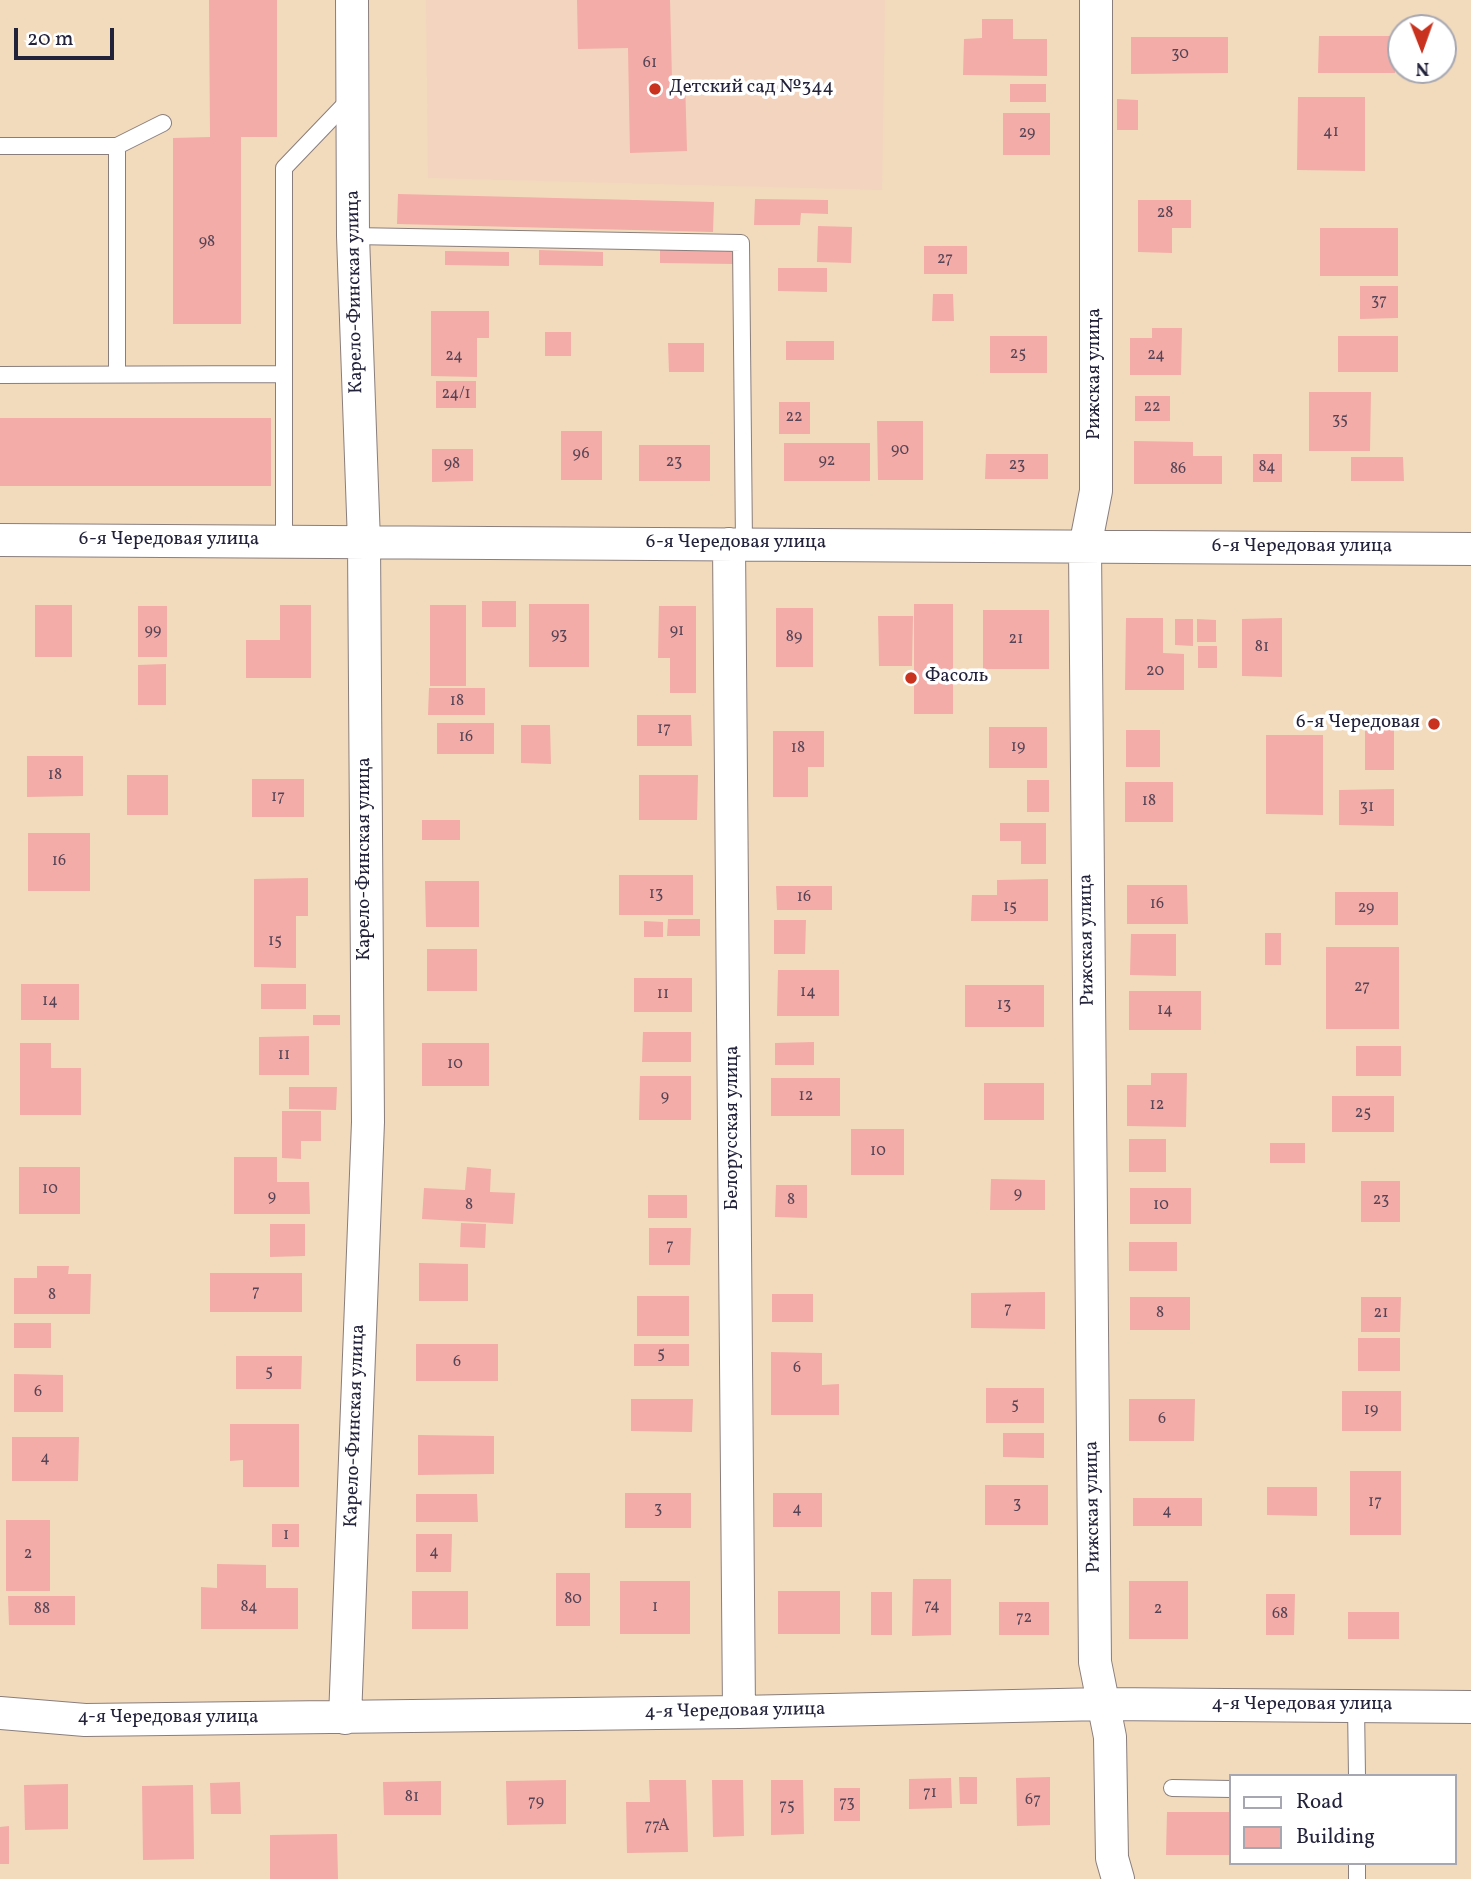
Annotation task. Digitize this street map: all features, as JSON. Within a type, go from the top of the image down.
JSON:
[{"type":"street","name":"Карело-Финская улица","points":[[345,1718],[368,1122],[364,542],[353,236],[352,0]]},
{"type":"street","name":"Рижская улица","points":[[1096,0],[1096,491],[1085,547],[1095,1662],[1110,1737],[1112,1858],[1118,1879]]},
{"type":"street","name":"6-я Чередовая улица","points":[[0,540],[1471,549]]},
{"type":"street","name":"Белорусская улица","points":[[737,544],[739,1712]]},
{"type":"street","name":"4-я Чередовая улица","points":[[0,1713],[85,1720],[739,1712],[1104,1704],[1471,1707]]},
{"type":"lane","points":[[284,541],[284,168],[354,95]]},
{"type":"lane","points":[[0,146],[117,146],[163,123]]},
{"type":"lane","points":[[117,146],[117,374]]},
{"type":"lane","points":[[353,236],[741,243],[737,544]]},
{"type":"lane","points":[[0,374],[284,374]]},
{"type":"lane","points":[[1356,1706],[1357,1774]]},
{"type":"lane","points":[[1172,1788],[1230,1789]]},
{"type":"shaded area","name":"Детский сад №344","points":[[426,0],[885,0],[882,190],[428,178]]},
{"type":"building","points":[[209,0],[277,0],[277,137],[241,137],[241,324],[173,324],[173,138],[210,137]]},
{"type":"building","points":[[577,0],[670,0],[672,79],[685,79],[687,151],[630,153],[628,48],[578,49]]},
{"type":"building","points":[[982,19],[1013,19],[1013,39],[1047,39],[1047,76],[963,75],[964,39],[982,38]]},
{"type":"building","points":[[1319,36],[1387,36],[1387,73],[1318,73]]},
{"type":"building","points":[[1131,37],[1228,37],[1228,73],[1131,74]]},
{"type":"building","points":[[1010,84],[1046,84],[1046,102],[1010,102]]},
{"type":"building","points":[[1298,97],[1365,97],[1365,171],[1297,170]]},
{"type":"building","points":[[1117,99],[1138,100],[1138,130],[1117,130]]},
{"type":"building","points":[[1003,113],[1050,113],[1050,155],[1003,155]]},
{"type":"building","points":[[398,194],[714,202],[713,232],[397,224]]},
{"type":"building","points":[[755,199],[828,200],[828,214],[801,213],[800,225],[754,225]]},
{"type":"building","points":[[1138,200],[1191,200],[1191,228],[1172,228],[1172,253],[1138,252]]},
{"type":"building","points":[[818,226],[852,227],[851,263],[817,262]]},
{"type":"building","points":[[1320,228],[1398,228],[1398,276],[1320,276]]},
{"type":"building","points":[[924,246],[967,246],[967,274],[924,274]]},
{"type":"building","points":[[660,249],[734,251],[734,264],[660,263]]},
{"type":"building","points":[[539,250],[603,252],[603,266],[539,265]]},
{"type":"building","points":[[445,251],[509,252],[509,266],[445,265]]},
{"type":"building","points":[[778,268],[827,268],[827,292],[778,291]]},
{"type":"building","points":[[1360,286],[1398,286],[1398,318],[1360,319]]},
{"type":"building","points":[[933,294],[953,294],[954,321],[932,321]]},
{"type":"building","points":[[431,311],[489,311],[489,338],[477,338],[477,377],[431,376]]},
{"type":"building","points":[[1152,328],[1182,328],[1181,375],[1130,375],[1130,338],[1152,338]]},
{"type":"building","points":[[545,332],[571,332],[571,356],[545,356]]},
{"type":"building","points":[[990,336],[1047,336],[1047,373],[990,373]]},
{"type":"building","points":[[1338,336],[1398,336],[1398,372],[1338,372]]},
{"type":"building","points":[[786,341],[834,341],[834,360],[786,360]]},
{"type":"building","points":[[668,343],[704,343],[704,372],[669,372]]},
{"type":"building","points":[[436,381],[476,381],[476,408],[436,408]]},
{"type":"building","points":[[1309,392],[1371,392],[1370,451],[1309,451]]},
{"type":"building","points":[[1135,396],[1170,396],[1170,421],[1135,421]]},
{"type":"building","points":[[779,402],[810,402],[810,434],[779,434]]},
{"type":"building","points":[[0,418],[271,418],[271,486],[0,486]]},
{"type":"building","points":[[877,421],[923,421],[923,480],[878,480]]},
{"type":"building","points":[[561,431],[602,431],[602,480],[561,480]]},
{"type":"building","points":[[1134,441],[1193,442],[1193,456],[1222,456],[1222,484],[1134,484]]},
{"type":"building","points":[[784,443],[870,443],[870,481],[784,481]]},
{"type":"building","points":[[639,445],[710,445],[710,481],[639,481]]},
{"type":"building","points":[[432,449],[473,449],[473,481],[432,482]]},
{"type":"building","points":[[986,454],[1048,454],[1048,479],[985,479]]},
{"type":"building","points":[[1253,454],[1282,454],[1282,482],[1253,482]]},
{"type":"building","points":[[1351,457],[1403,457],[1404,481],[1351,481]]},
{"type":"building","points":[[482,601],[516,601],[516,627],[482,627]]},
{"type":"building","points":[[529,604],[589,604],[589,667],[529,667]]},
{"type":"building","points":[[914,604],[953,604],[953,714],[914,714]]},
{"type":"building","points":[[35,605],[72,605],[72,657],[35,657]]},
{"type":"building","points":[[280,605],[311,605],[311,678],[246,678],[246,640],[280,640]]},
{"type":"building","points":[[430,605],[466,605],[466,686],[430,686]]},
{"type":"building","points":[[138,606],[167,606],[167,657],[138,657]]},
{"type":"building","points":[[659,606],[696,606],[696,693],[670,693],[670,658],[658,658]]},
{"type":"building","points":[[776,608],[813,608],[813,667],[776,667]]},
{"type":"building","points":[[983,610],[1049,610],[1049,669],[983,669]]},
{"type":"building","points":[[878,616],[913,616],[912,666],[879,666]]},
{"type":"building","points":[[1126,618],[1163,618],[1163,653],[1184,654],[1184,690],[1125,690]]},
{"type":"building","points":[[1282,618],[1282,677],[1242,676],[1242,619]]},
{"type":"building","points":[[1175,619],[1193,619],[1193,646],[1175,645]]},
{"type":"building","points":[[1197,619],[1216,620],[1216,642],[1197,642]]},
{"type":"building","points":[[1198,646],[1217,646],[1217,668],[1198,668]]},
{"type":"building","points":[[166,664],[166,705],[138,705],[138,665]]},
{"type":"building","points":[[429,688],[485,688],[485,715],[428,715]]},
{"type":"building","points":[[637,715],[691,715],[692,746],[637,746]]},
{"type":"building","points":[[437,723],[494,723],[494,754],[437,754]]},
{"type":"building","points":[[521,725],[550,725],[551,764],[521,763]]},
{"type":"building","points":[[989,727],[1047,727],[1047,768],[989,768]]},
{"type":"building","points":[[1394,729],[1394,770],[1365,770],[1365,730]]},
{"type":"building","points":[[1126,730],[1160,730],[1160,767],[1126,767]]},
{"type":"building","points":[[773,731],[824,731],[824,767],[808,767],[808,797],[773,797]]},
{"type":"building","points":[[1266,735],[1323,735],[1323,815],[1266,814]]},
{"type":"building","points":[[27,756],[83,756],[83,796],[27,797]]},
{"type":"building","points":[[127,775],[168,775],[168,815],[127,815]]},
{"type":"building","points":[[639,775],[698,775],[697,820],[639,820]]},
{"type":"building","points":[[252,779],[304,779],[304,817],[252,817]]},
{"type":"building","points":[[1027,780],[1049,780],[1049,812],[1027,812]]},
{"type":"building","points":[[1125,782],[1173,782],[1173,822],[1125,822]]},
{"type":"building","points":[[1394,789],[1394,826],[1339,825],[1339,790]]},
{"type":"building","points":[[422,820],[460,820],[460,840],[422,840]]},
{"type":"building","points":[[1000,823],[1046,823],[1046,864],[1021,864],[1021,841],[1000,841]]},
{"type":"building","points":[[28,833],[90,833],[90,891],[28,891]]},
{"type":"building","points":[[619,875],[693,875],[693,915],[619,915]]},
{"type":"building","points":[[308,878],[308,916],[296,916],[296,968],[254,967],[254,879]]},
{"type":"building","points":[[1048,879],[1048,921],[971,921],[972,895],[997,895],[997,880]]},
{"type":"building","points":[[425,881],[479,881],[479,927],[426,927]]},
{"type":"building","points":[[1127,885],[1187,885],[1188,924],[1127,924]]},
{"type":"building","points":[[776,886],[832,886],[832,910],[777,910]]},
{"type":"building","points":[[1335,892],[1398,892],[1398,925],[1335,925]]},
{"type":"building","points":[[668,919],[700,919],[700,936],[667,936]]},
{"type":"building","points":[[774,920],[806,920],[805,954],[774,954]]},
{"type":"building","points":[[644,921],[663,922],[663,937],[644,937]]},
{"type":"building","points":[[1265,933],[1281,933],[1281,965],[1265,965]]},
{"type":"building","points":[[1131,934],[1176,934],[1176,976],[1130,975]]},
{"type":"building","points":[[1326,947],[1399,947],[1399,1029],[1326,1029]]},
{"type":"building","points":[[427,949],[477,949],[477,991],[427,991]]},
{"type":"building","points":[[778,970],[839,970],[839,1016],[777,1016]]},
{"type":"building","points":[[634,978],[692,978],[692,1012],[634,1012]]},
{"type":"building","points":[[21,984],[79,984],[79,1020],[21,1020]]},
{"type":"building","points":[[261,984],[306,984],[306,1009],[261,1009]]},
{"type":"building","points":[[965,985],[1044,985],[1044,1027],[965,1027]]},
{"type":"building","points":[[1129,991],[1201,991],[1201,1030],[1129,1030]]},
{"type":"building","points":[[313,1015],[340,1015],[340,1025],[313,1025]]},
{"type":"building","points":[[643,1032],[691,1032],[691,1062],[642,1062]]},
{"type":"building","points":[[309,1036],[309,1075],[259,1075],[259,1037]]},
{"type":"building","points":[[814,1042],[814,1065],[775,1065],[775,1043]]},
{"type":"building","points":[[20,1043],[51,1043],[51,1068],[81,1068],[81,1115],[20,1115]]},
{"type":"building","points":[[422,1043],[489,1043],[489,1086],[422,1086]]},
{"type":"building","points":[[1356,1046],[1401,1046],[1401,1076],[1356,1076]]},
{"type":"building","points":[[1151,1073],[1187,1073],[1186,1127],[1127,1126],[1127,1085],[1151,1085]]},
{"type":"building","points":[[640,1076],[691,1076],[691,1120],[639,1120]]},
{"type":"building","points":[[771,1078],[840,1078],[840,1116],[771,1116]]},
{"type":"building","points":[[984,1083],[1044,1083],[1044,1120],[984,1120]]},
{"type":"building","points":[[289,1087],[337,1087],[336,1110],[289,1109]]},
{"type":"building","points":[[1332,1096],[1394,1096],[1394,1132],[1332,1132]]},
{"type":"building","points":[[282,1111],[321,1111],[321,1141],[301,1141],[301,1159],[282,1158]]},
{"type":"building","points":[[851,1129],[904,1129],[904,1175],[851,1175]]},
{"type":"building","points":[[1129,1139],[1166,1139],[1166,1172],[1129,1172]]},
{"type":"building","points":[[1270,1143],[1305,1143],[1305,1163],[1270,1163]]},
{"type":"building","points":[[234,1157],[277,1157],[277,1182],[309,1182],[310,1214],[234,1214]]},
{"type":"building","points":[[19,1167],[80,1167],[80,1214],[19,1214]]},
{"type":"building","points":[[467,1167],[491,1169],[490,1192],[515,1193],[513,1224],[422,1219],[424,1188],[465,1190]]},
{"type":"building","points":[[991,1179],[1045,1180],[1045,1210],[990,1210]]},
{"type":"building","points":[[1361,1181],[1400,1181],[1400,1222],[1361,1222]]},
{"type":"building","points":[[776,1185],[807,1185],[807,1218],[775,1217]]},
{"type":"building","points":[[1130,1188],[1191,1188],[1191,1224],[1130,1224]]},
{"type":"building","points":[[648,1195],[687,1195],[687,1218],[648,1218]]},
{"type":"building","points":[[461,1223],[486,1224],[485,1248],[460,1247]]},
{"type":"building","points":[[270,1224],[305,1224],[305,1256],[270,1257]]},
{"type":"building","points":[[649,1228],[691,1228],[690,1265],[649,1265]]},
{"type":"building","points":[[1129,1242],[1177,1242],[1177,1271],[1129,1271]]},
{"type":"building","points":[[419,1263],[468,1264],[468,1301],[419,1301]]},
{"type":"building","points":[[37,1266],[69,1266],[68,1274],[91,1274],[90,1314],[14,1314],[14,1278],[37,1278]]},
{"type":"building","points":[[210,1273],[302,1273],[302,1312],[210,1312]]},
{"type":"building","points":[[1045,1292],[1045,1329],[971,1328],[971,1293]]},
{"type":"building","points":[[772,1294],[813,1294],[813,1322],[772,1322]]},
{"type":"building","points":[[637,1296],[689,1296],[689,1336],[637,1336]]},
{"type":"building","points":[[1130,1297],[1190,1297],[1190,1330],[1130,1330]]},
{"type":"building","points":[[1361,1297],[1401,1297],[1400,1332],[1361,1332]]},
{"type":"building","points":[[14,1323],[51,1323],[51,1348],[14,1348]]},
{"type":"building","points":[[1358,1338],[1400,1338],[1400,1371],[1358,1371]]},
{"type":"building","points":[[416,1344],[498,1344],[498,1381],[416,1381]]},
{"type":"building","points":[[634,1344],[689,1344],[689,1366],[634,1366]]},
{"type":"building","points":[[771,1352],[822,1353],[822,1385],[839,1384],[839,1415],[771,1415]]},
{"type":"building","points":[[236,1356],[302,1356],[301,1389],[236,1389]]},
{"type":"building","points":[[14,1374],[63,1375],[63,1412],[14,1412]]},
{"type":"building","points":[[986,1388],[1044,1388],[1044,1423],[986,1423]]},
{"type":"building","points":[[1342,1391],[1401,1391],[1401,1431],[1342,1431]]},
{"type":"building","points":[[631,1399],[693,1399],[692,1432],[631,1431]]},
{"type":"building","points":[[1129,1399],[1195,1399],[1194,1441],[1129,1441]]},
{"type":"building","points":[[230,1424],[299,1424],[299,1487],[243,1487],[243,1460],[230,1461]]},
{"type":"building","points":[[1003,1433],[1044,1433],[1044,1458],[1003,1457]]},
{"type":"building","points":[[418,1435],[494,1436],[494,1474],[418,1475]]},
{"type":"building","points":[[12,1437],[79,1437],[78,1481],[12,1481]]},
{"type":"building","points":[[1350,1471],[1401,1471],[1401,1535],[1350,1535]]},
{"type":"building","points":[[985,1485],[1048,1485],[1048,1525],[985,1525]]},
{"type":"building","points":[[1267,1487],[1317,1487],[1317,1516],[1267,1515]]},
{"type":"building","points":[[625,1493],[691,1493],[691,1528],[625,1528]]},
{"type":"building","points":[[773,1493],[822,1493],[822,1527],[773,1527]]},
{"type":"building","points":[[416,1494],[477,1494],[478,1522],[416,1522]]},
{"type":"building","points":[[1133,1498],[1202,1498],[1202,1526],[1133,1526]]},
{"type":"building","points":[[6,1520],[50,1520],[50,1591],[6,1591]]},
{"type":"building","points":[[272,1524],[299,1524],[299,1547],[272,1547]]},
{"type":"building","points":[[416,1534],[452,1534],[451,1572],[416,1572]]},
{"type":"building","points":[[217,1564],[266,1565],[266,1588],[298,1588],[298,1629],[201,1629],[201,1587],[217,1588]]},
{"type":"building","points":[[556,1573],[590,1573],[590,1626],[556,1626]]},
{"type":"building","points":[[913,1579],[951,1579],[951,1635],[912,1636]]},
{"type":"building","points":[[620,1581],[690,1581],[690,1634],[620,1634]]},
{"type":"building","points":[[1129,1581],[1188,1581],[1188,1639],[1129,1639]]},
{"type":"building","points":[[412,1591],[468,1591],[468,1629],[412,1629]]},
{"type":"building","points":[[778,1591],[840,1591],[840,1634],[778,1634]]},
{"type":"building","points":[[871,1592],[892,1592],[892,1635],[871,1635]]},
{"type":"building","points":[[1266,1594],[1295,1594],[1294,1635],[1266,1635]]},
{"type":"building","points":[[8,1596],[75,1596],[75,1625],[9,1625]]},
{"type":"building","points":[[999,1602],[1049,1602],[1049,1635],[999,1635]]},
{"type":"building","points":[[1348,1612],[1399,1612],[1399,1639],[1348,1639]]},
{"type":"building","points":[[959,1777],[977,1777],[977,1804],[960,1804]]},
{"type":"building","points":[[1050,1777],[1050,1825],[1017,1826],[1016,1778]]},
{"type":"building","points":[[951,1778],[952,1808],[909,1809],[909,1779]]},
{"type":"building","points":[[566,1780],[566,1824],[507,1825],[506,1781]]},
{"type":"building","points":[[649,1780],[686,1780],[688,1852],[627,1853],[626,1802],[650,1802]]},
{"type":"building","points":[[712,1780],[743,1780],[744,1836],[713,1837]]},
{"type":"building","points":[[771,1780],[803,1780],[804,1834],[771,1835]]},
{"type":"building","points":[[441,1781],[441,1815],[384,1815],[383,1782]]},
{"type":"building","points":[[240,1782],[241,1814],[211,1814],[210,1783]]},
{"type":"building","points":[[68,1784],[68,1829],[25,1830],[24,1785]]},
{"type":"building","points":[[193,1785],[194,1859],[143,1860],[142,1786]]},
{"type":"building","points":[[834,1788],[860,1788],[860,1821],[834,1821]]},
{"type":"building","points":[[1167,1812],[1230,1812],[1230,1855],[1166,1855]]},
{"type":"building","points":[[9,1826],[9,1864],[0,1864],[0,1827]]},
{"type":"building","points":[[337,1834],[338,1879],[270,1879],[270,1835]]},
{"type":"place","name":"Детский сад №344","points":[[655,89]]},
{"type":"place","name":"Фасоль","points":[[911,678]]},
{"type":"place","name":"6-я Чередовая","points":[[1434,724]]}]
